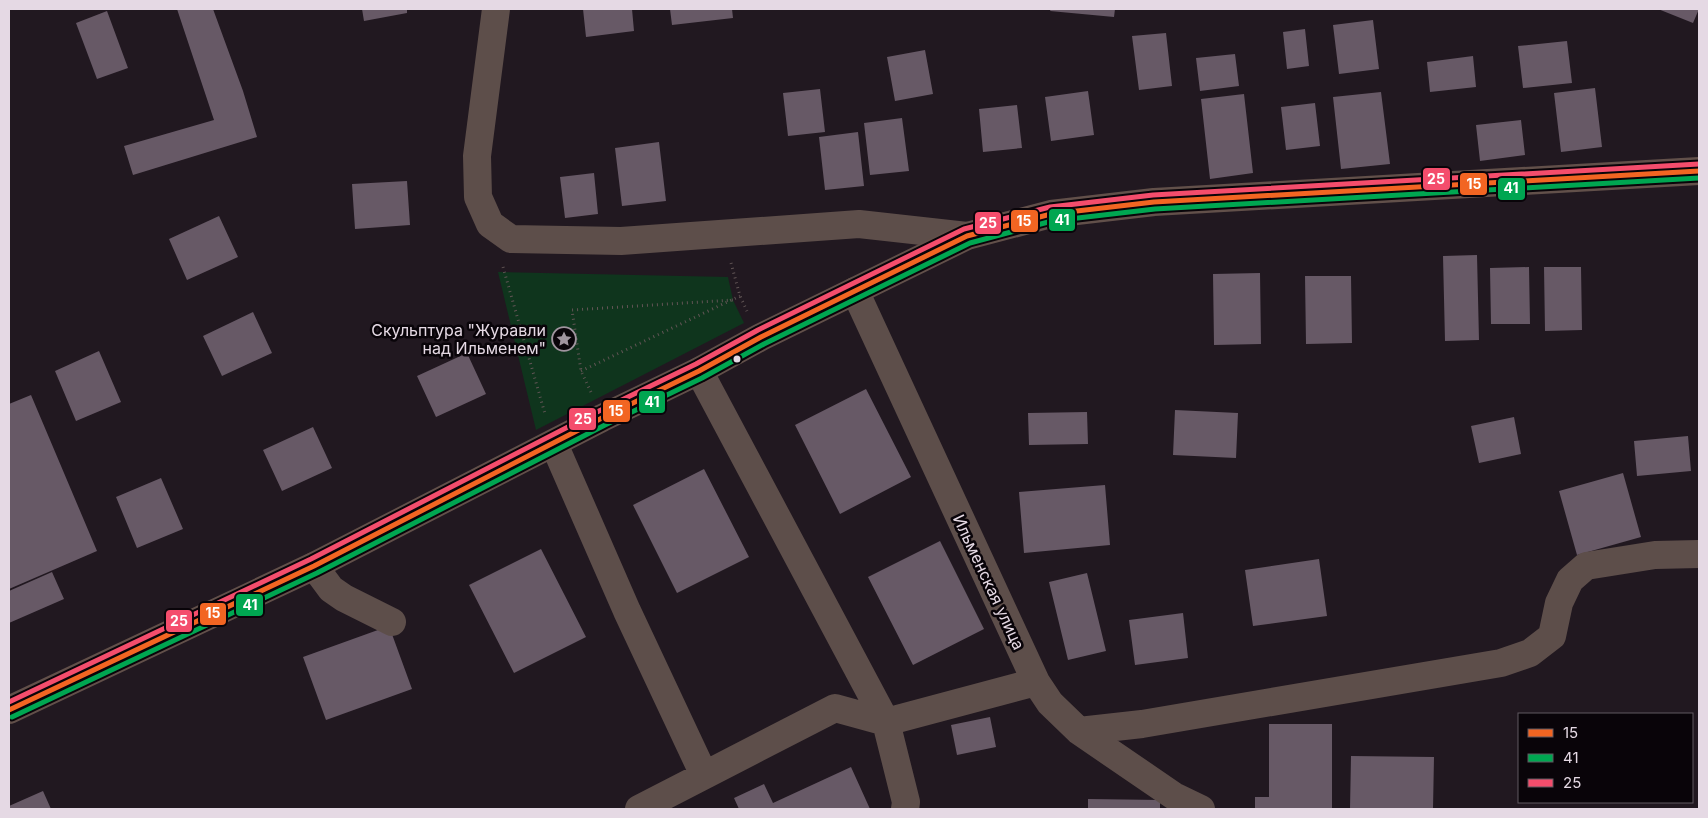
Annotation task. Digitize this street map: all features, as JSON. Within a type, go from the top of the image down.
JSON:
[{"type":"main road","points":[[9,710],[314,566],[602,418],[699,371],[761,337],[967,236],[1051,214],[1154,202],[1699,171]]},
{"type":"street","points":[[496,9],[477,156],[478,197],[490,224],[510,239],[621,241],[859,224],[967,236]]},
{"type":"street","name":"Ильменская улица","points":[[855,291],[1036,682],[1050,703],[1079,731],[1174,796],[1201,809]]},
{"type":"street","points":[[699,371],[886,722],[906,802],[905,809]]},
{"type":"street","points":[[554,444],[627,611],[704,776]]},
{"type":"street","points":[[1079,731],[1142,724],[1501,663],[1530,653],[1552,636],[1559,603],[1570,580],[1586,566],[1655,555],[1699,554]]},
{"type":"street","points":[[314,566],[331,589],[344,598],[392,622]]},
{"type":"street","points":[[639,809],[836,708],[886,722],[1036,682]]},
{"type":"path","points":[[490,224],[554,444]]},
{"type":"path","points":[[723,233],[740,296],[761,337]]},
{"type":"path","points":[[581,371],[740,296]]},
{"type":"path","points":[[602,418],[581,371],[572,310],[733,300]]},
{"type":"green space","points":[[498,272],[728,277],[733,300],[744,323],[536,430]]},
{"type":"building","points":[[177,9],[213,9],[243,91],[257,137],[133,175],[124,146],[214,120]]},
{"type":"building","points":[[362,9],[407,9],[407,13],[364,21]]},
{"type":"building","points":[[583,9],[632,9],[634,31],[586,37]]},
{"type":"building","points":[[670,9],[732,9],[733,18],[672,25]]},
{"type":"building","points":[[1051,9],[1115,9],[1114,17],[1050,11]]},
{"type":"building","points":[[1658,9],[1699,9],[1693,23]]},
{"type":"building","points":[[107,11],[128,68],[97,79],[76,23]]},
{"type":"building","points":[[1373,20],[1379,69],[1339,74],[1333,25]]},
{"type":"building","points":[[1305,29],[1309,66],[1287,69],[1283,32]]},
{"type":"building","points":[[1166,33],[1172,86],[1139,90],[1132,36]]},
{"type":"building","points":[[1567,41],[1572,83],[1523,88],[1518,46]]},
{"type":"building","points":[[925,50],[933,94],[895,101],[887,57]]},
{"type":"building","points":[[1235,54],[1239,86],[1200,91],[1196,58]]},
{"type":"building","points":[[1473,56],[1476,87],[1430,92],[1427,62]]},
{"type":"building","points":[[1595,88],[1602,147],[1561,152],[1554,93]]},
{"type":"building","points":[[820,89],[825,132],[788,136],[783,93]]},
{"type":"building","points":[[1088,91],[1094,135],[1051,141],[1045,97]]},
{"type":"building","points":[[1381,92],[1390,164],[1341,169],[1333,97]]},
{"type":"building","points":[[1244,94],[1253,173],[1210,179],[1201,99]]},
{"type":"building","points":[[1315,103],[1320,146],[1286,150],[1281,107]]},
{"type":"building","points":[[1017,105],[1022,148],[983,152],[979,109]]},
{"type":"building","points":[[902,118],[909,171],[870,175],[864,123]]},
{"type":"building","points":[[1521,120],[1525,155],[1480,161],[1476,125]]},
{"type":"building","points":[[858,132],[864,186],[825,190],[819,137]]},
{"type":"building","points":[[659,142],[666,201],[622,206],[615,148]]},
{"type":"building","points":[[594,173],[598,214],[565,218],[560,177]]},
{"type":"building","points":[[407,181],[410,225],[355,229],[352,184]]},
{"type":"building","points":[[219,216],[238,257],[187,280],[169,239]]},
{"type":"building","points":[[1477,255],[1479,340],[1445,341],[1443,256]]},
{"type":"building","points":[[1529,267],[1530,324],[1491,324],[1490,268]]},
{"type":"building","points":[[1544,267],[1581,267],[1582,330],[1545,331]]},
{"type":"building","points":[[1260,273],[1261,344],[1214,345],[1213,274]]},
{"type":"building","points":[[1305,276],[1351,276],[1352,343],[1306,344]]},
{"type":"building","points":[[253,312],[272,353],[222,376],[203,336]]},
{"type":"building","points":[[99,351],[121,402],[76,421],[55,371]]},
{"type":"building","points":[[467,353],[486,394],[436,417],[417,376]]},
{"type":"building","points":[[866,389],[911,477],[840,514],[795,425]]},
{"type":"building","points":[[31,395],[97,551],[9,589],[9,404]]},
{"type":"building","points":[[1175,410],[1238,413],[1236,458],[1173,455]]},
{"type":"building","points":[[1087,412],[1088,444],[1029,445],[1028,413]]},
{"type":"building","points":[[1514,417],[1521,454],[1479,463],[1471,426]]},
{"type":"building","points":[[313,427],[332,468],[282,491],[263,450]]},
{"type":"building","points":[[1688,436],[1691,471],[1637,476],[1634,441]]},
{"type":"building","points":[[704,469],[749,557],[677,593],[633,505]]},
{"type":"building","points":[[1623,473],[1641,537],[1577,555],[1559,491]]},
{"type":"building","points":[[161,478],[183,529],[137,548],[116,497]]},
{"type":"building","points":[[1105,485],[1110,545],[1024,553],[1019,492]]},
{"type":"building","points":[[940,541],[984,629],[913,665],[868,577]]},
{"type":"building","points":[[541,549],[586,637],[514,673],[469,585]]},
{"type":"building","points":[[1319,559],[1327,616],[1253,626],[1245,570]]},
{"type":"building","points":[[52,572],[64,599],[9,623],[9,591]]},
{"type":"building","points":[[1087,573],[1106,651],[1068,660],[1049,582]]},
{"type":"building","points":[[1183,613],[1188,658],[1135,665],[1129,620]]},
{"type":"building","points":[[389,626],[412,689],[326,720],[303,657]]},
{"type":"building","points":[[990,717],[996,747],[957,755],[951,725]]},
{"type":"building","points":[[1269,724],[1332,724],[1332,809],[1255,809],[1255,797],[1269,797]]},
{"type":"building","points":[[1351,756],[1434,757],[1433,809],[1350,809]]},
{"type":"building","points":[[851,767],[870,809],[739,809],[734,798],[764,784],[773,803]]},
{"type":"building","points":[[43,791],[51,809],[9,809],[9,806]]},
{"type":"building","points":[[1088,799],[1160,800],[1160,809],[1088,809]]},
{"type":"transit line","name":"25","points":[[9,702],[311,559],[599,411],[696,364],[758,330],[964,229],[1050,207],[1153,195],[1699,164]]},
{"type":"transit line","name":"15","points":[[9,710],[314,566],[602,418],[699,371],[761,337],[967,236],[1051,214],[1154,202],[1699,171]]},
{"type":"transit line","name":"41","points":[[12,717],[317,573],[605,425],[702,378],[764,344],[970,243],[1052,221],[1155,209],[1699,178]]},
{"type":"place","name":"Скульптура \"Журавли над Ильменем\"","points":[[564,339]]}]
